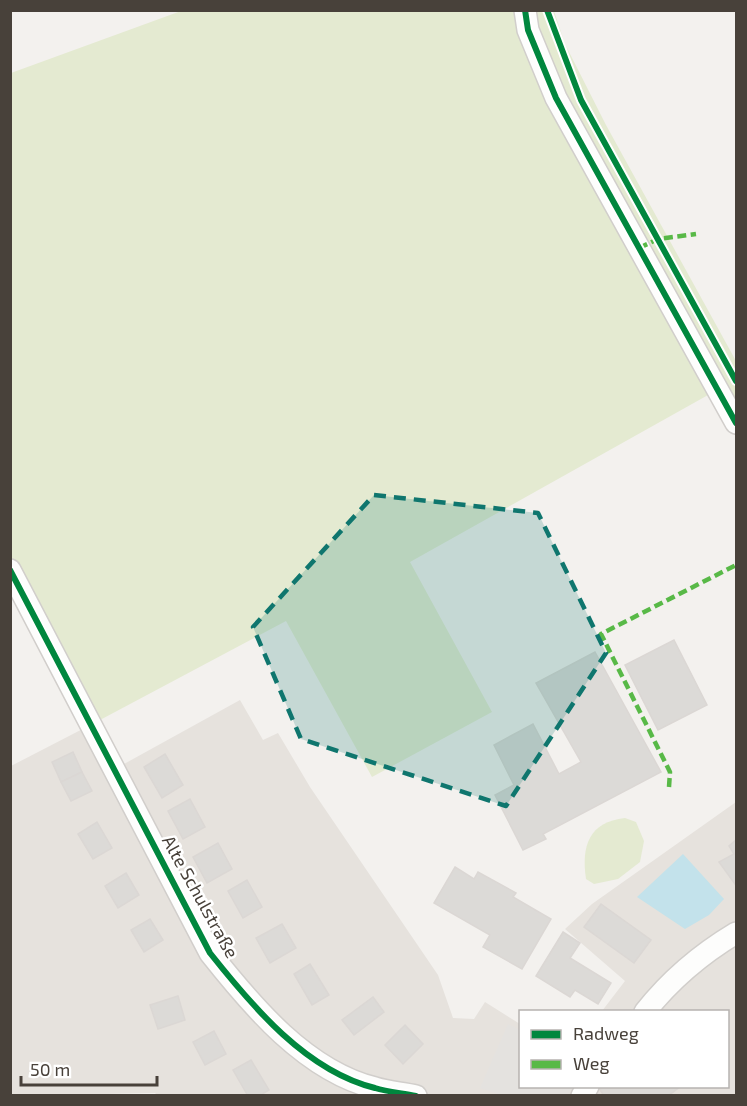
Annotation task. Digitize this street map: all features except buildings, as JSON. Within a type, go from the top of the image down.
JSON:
[{"type":"street","points":[[525,10],[528,30],[556,98],[736,423]]},
{"type":"street","name":"Alte Schulstraße","points":[[10,570],[210,953],[240,992],[315,1059],[344,1077],[374,1088],[416,1095]]},
{"type":"street","points":[[646,1010],[679,973],[710,949],[736,933]]},
{"type":"highlighted area","points":[[374,495],[538,513],[606,653],[506,806],[301,739],[253,627]]},
{"type":"shaded area","points":[[240,700],[263,740],[278,733],[310,787],[438,975],[453,1018],[474,1019],[485,1002],[519,1023],[519,1088],[729,1088],[729,1010],[603,1010],[625,981],[565,929],[592,904],[736,802],[736,1095],[158,1096],[155,1093],[11,1096],[11,766],[100,720],[124,764]]},
{"type":"shaded area","points":[[508,1024],[519,1030],[519,1088],[573,1088],[563,1096],[501,1095],[480,1088]]},
{"type":"green space","points":[[181,11],[554,11],[565,44],[606,125],[736,361],[736,423],[717,390],[410,562],[492,712],[372,777],[286,621],[100,720],[11,569],[11,73]]},
{"type":"green space","points":[[625,818],[636,822],[644,841],[640,862],[618,879],[594,884],[586,879],[585,856],[590,838],[603,825]]},
{"type":"water","points":[[683,854],[724,899],[709,915],[685,929],[637,897]]},
{"type":"marked path","points":[[639,248],[658,239],[696,234]]},
{"type":"marked path","points":[[669,787],[670,772],[601,634],[736,565]]},
{"type":"cycle path","points":[[525,10],[528,30],[556,98],[736,423]]},
{"type":"cycle path","points":[[547,10],[581,100],[736,381]]},
{"type":"cycle path","points":[[10,570],[210,953],[262,1015],[304,1052],[350,1079],[380,1089],[416,1096]]}]
